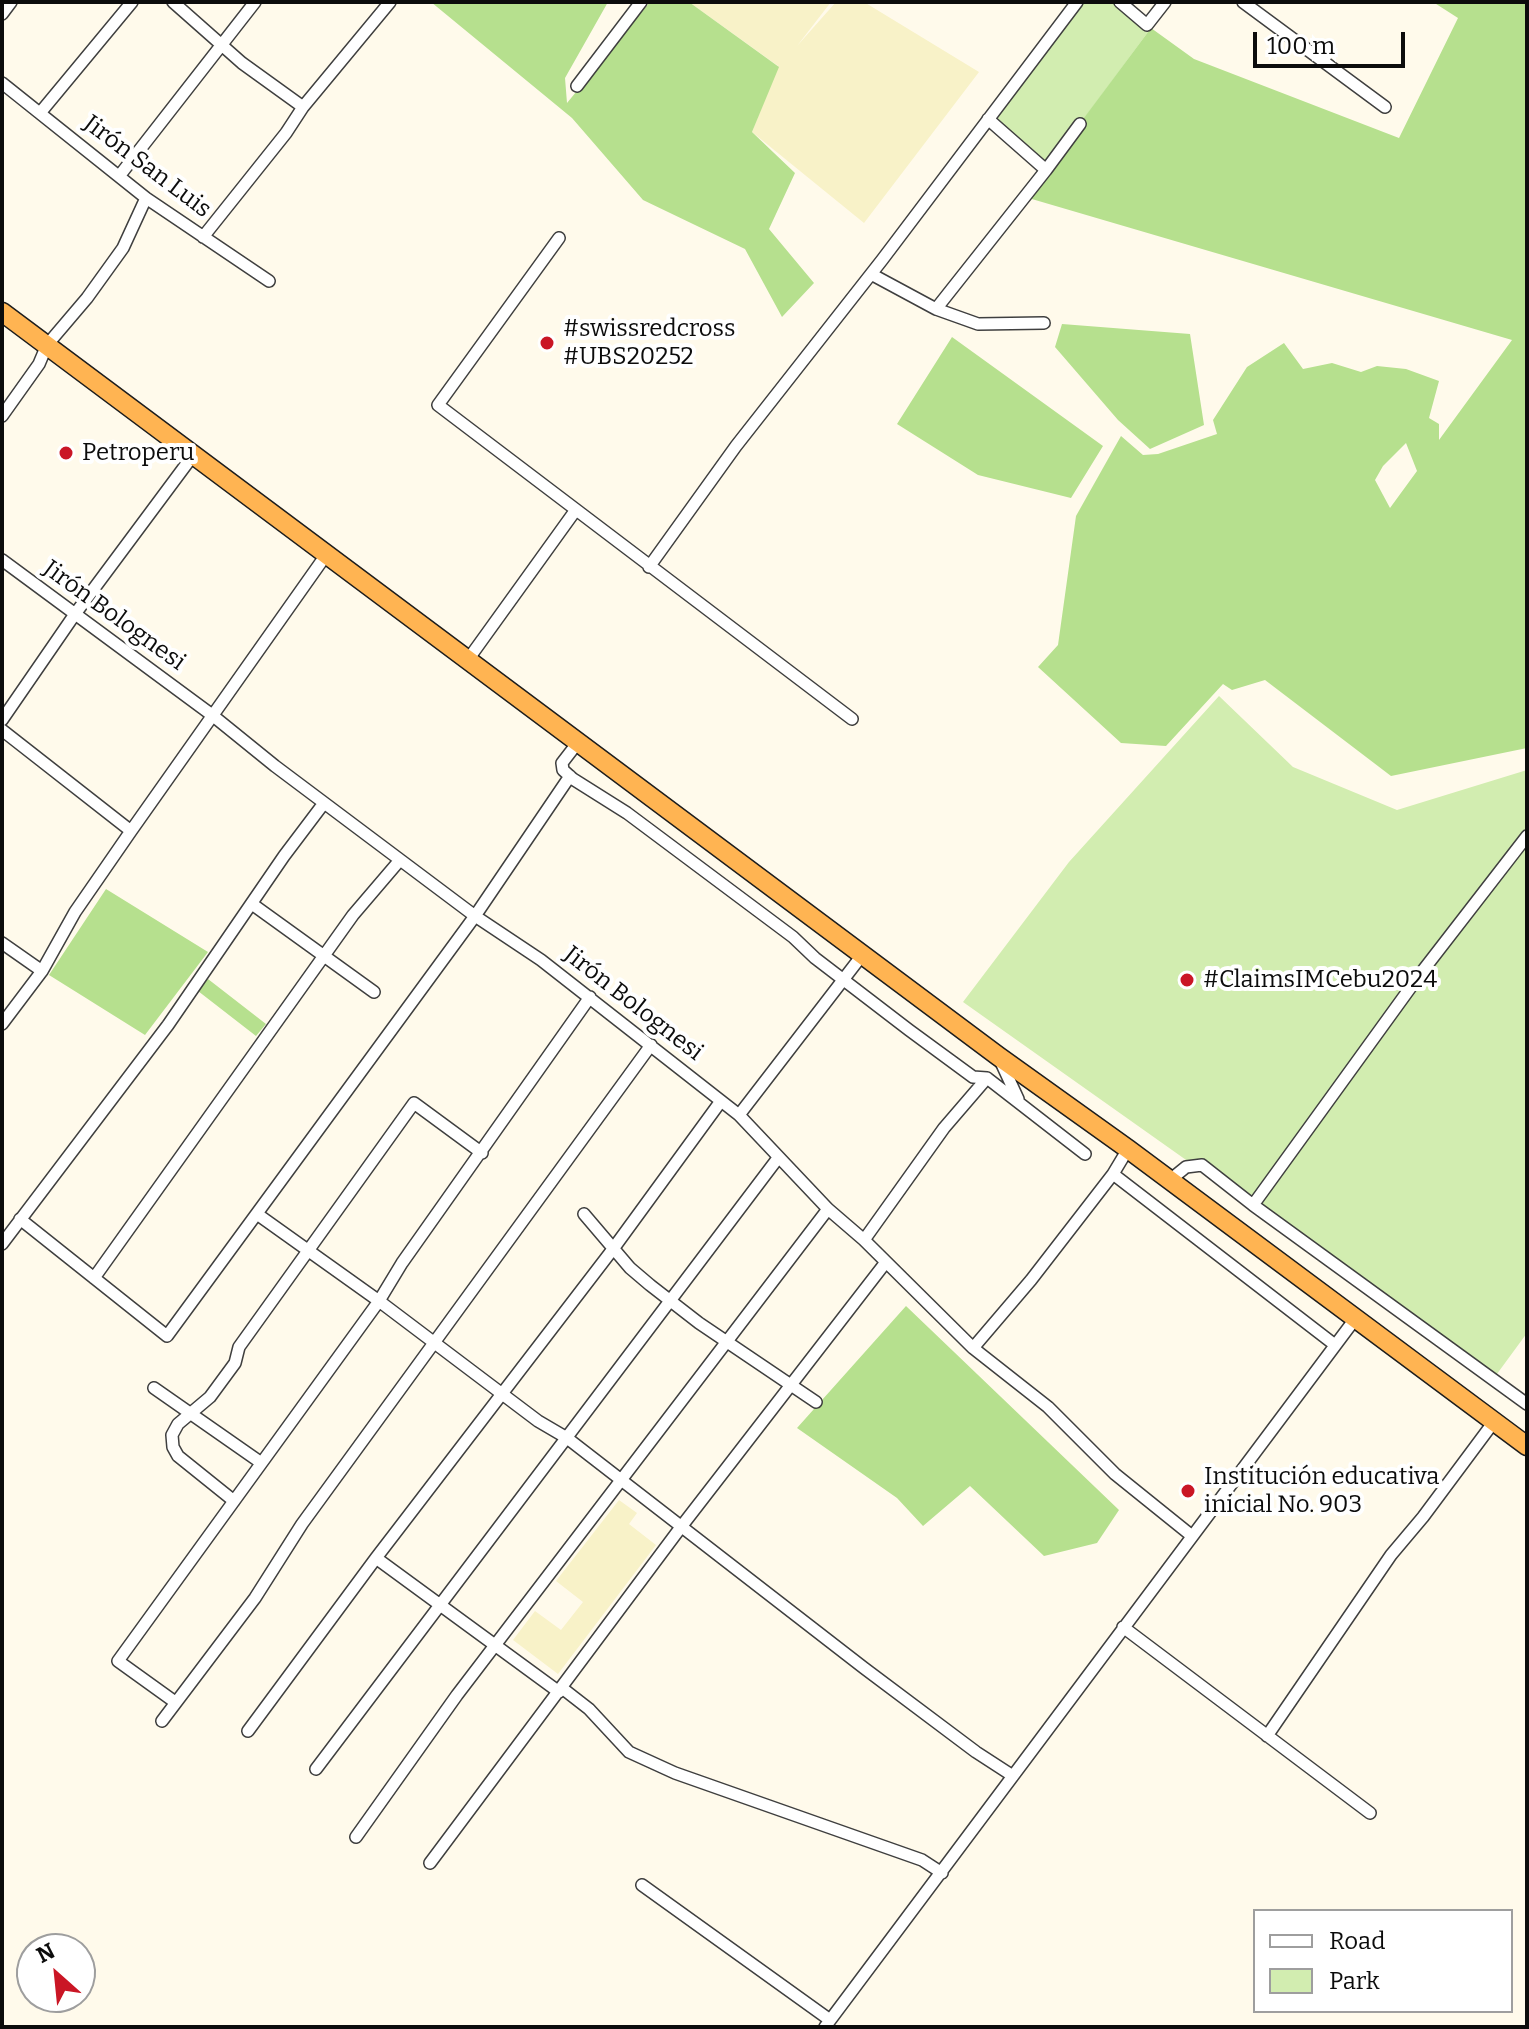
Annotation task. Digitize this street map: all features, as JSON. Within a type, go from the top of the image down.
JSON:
[{"type":"highway","points":[[2,312],[998,1056],[1527,1446]]},
{"type":"street","points":[[2,14],[11,2]]},
{"type":"street","points":[[40,113],[132,2]]},
{"type":"street","points":[[173,2],[242,63],[303,107]]},
{"type":"street","points":[[120,175],[255,2]]},
{"type":"street","points":[[203,237],[303,107],[390,2]]},
{"type":"street","points":[[577,86],[641,2]]},
{"type":"street","points":[[649,567],[736,446],[1077,2]]},
{"type":"street","points":[[1120,2],[1147,25],[1165,2]]},
{"type":"street","points":[[1243,2],[1385,107]]},
{"type":"street","name":"Jirón San Luis","points":[[2,83],[146,198],[269,281]]},
{"type":"street","points":[[988,119],[1046,170]]},
{"type":"street","points":[[936,309],[1080,124]]},
{"type":"street","points":[[2,416],[39,364],[47,345],[87,298],[123,248],[146,198]]},
{"type":"street","points":[[559,238],[438,405],[852,719]]},
{"type":"street","points":[[871,274],[936,309],[978,324],[1044,323]]},
{"type":"street","points":[[2,720],[75,614],[194,454]]},
{"type":"street","points":[[467,661],[575,511]]},
{"type":"street","points":[[2,1024],[42,971],[75,912],[326,555]]},
{"type":"street","name":"Jirón Bolognesi","points":[[2,560],[212,715],[475,916],[541,960],[739,1115],[828,1209],[864,1240],[973,1348],[1048,1407],[1115,1474],[1192,1536]]},
{"type":"street","points":[[2,730],[131,831]]},
{"type":"street","points":[[579,741],[562,763],[563,770],[570,776],[627,813],[973,1077],[987,1078],[1085,1154]]},
{"type":"street","points":[[20,1219],[167,1336],[475,916],[570,776]]},
{"type":"street","points":[[2,1244],[168,1025],[324,803]]},
{"type":"street","points":[[1253,1205],[1421,973],[1527,836]]},
{"type":"street","points":[[94,1278],[323,956],[400,860]]},
{"type":"street","points":[[252,904],[374,992]]},
{"type":"street","points":[[2,943],[42,971]]},
{"type":"street","points":[[739,1115],[863,954]]},
{"type":"street","points":[[175,1702],[118,1661],[379,1301],[402,1263],[590,997]]},
{"type":"street","points":[[162,1721],[255,1598],[302,1524],[651,1045]]},
{"type":"street","points":[[998,1056],[1020,1102]]},
{"type":"street","points":[[864,1240],[944,1128],[987,1078]]},
{"type":"street","points":[[248,1731],[613,1249],[721,1101]]},
{"type":"street","points":[[234,1501],[184,1463],[173,1447],[172,1435],[178,1424],[210,1397],[235,1363],[239,1347],[414,1103],[482,1153]]},
{"type":"street","points":[[973,1348],[1031,1280],[1113,1174],[1128,1149]]},
{"type":"street","points":[[316,1769],[778,1158]]},
{"type":"street","points":[[1170,1180],[1186,1167],[1202,1165],[1527,1404]]},
{"type":"street","points":[[1113,1174],[1335,1345]]},
{"type":"street","points":[[356,1837],[457,1695],[828,1209]]},
{"type":"street","points":[[257,1214],[538,1421],[567,1438],[951,1734],[1013,1776]]},
{"type":"street","points":[[584,1214],[640,1277],[699,1323],[816,1402]]},
{"type":"street","points":[[430,1863],[681,1527],[886,1262]]},
{"type":"street","points":[[642,1885],[827,2024],[1355,1319]]},
{"type":"street","points":[[154,1388],[260,1462]]},
{"type":"street","points":[[1267,1736],[1391,1555],[1493,1423]]},
{"type":"street","points":[[376,1558],[495,1647],[589,1709],[629,1752],[675,1773],[922,1860],[942,1873]]},
{"type":"street","points":[[1123,1627],[1370,1813]]},
{"type":"shaded area","points":[[689,2],[831,2],[797,46],[836,2],[864,2],[979,72],[864,223],[752,132],[778,66]]},
{"type":"shaded area","points":[[619,1500],[637,1513],[629,1524],[656,1545],[558,1674],[513,1640],[535,1611],[561,1630],[583,1602],[556,1581]]},
{"type":"green space","points":[[431,2],[608,2],[565,78],[567,103],[650,2],[689,2],[779,67],[752,132],[795,173],[769,229],[814,283],[782,317],[745,249],[643,200],[572,118]]},
{"type":"green space","points":[[1077,2],[1116,2],[1151,28],[1046,170],[990,121]]},
{"type":"green space","points":[[1433,2],[1527,2],[1527,748],[1391,776],[1265,680],[1232,690],[1223,684],[1166,746],[1121,743],[1038,667],[1058,645],[1076,516],[1121,436],[1143,455],[1158,454],[1217,434],[1213,420],[1247,367],[1284,343],[1303,369],[1332,363],[1361,372],[1377,366],[1406,369],[1439,381],[1429,418],[1439,424],[1439,440],[1512,340],[1025,197],[1151,28],[1194,59],[1399,138],[1458,18]],"holes":[[[1406,443],[1417,471],[1390,508],[1375,480],[1383,466]]]},
{"type":"green space","points":[[1062,324],[1190,334],[1204,425],[1150,449],[1118,420],[1055,347]]},
{"type":"green space","points":[[952,337],[1103,446],[1071,498],[978,475],[897,424]]},
{"type":"green space","points":[[1219,696],[1293,767],[1397,810],[1527,770],[1527,1333],[1494,1378],[963,1002],[1069,862]]},
{"type":"green space","points":[[106,889],[208,952],[145,1035],[49,975]]},
{"type":"green space","points":[[208,979],[266,1024],[256,1036],[198,991]]},
{"type":"green space","points":[[906,1306],[1119,1510],[1097,1543],[1044,1556],[970,1486],[923,1526],[897,1498],[797,1428]]},
{"type":"place","name":"#swissredcross #UBS20252","points":[[547,343]]},
{"type":"place","name":"Petroperu","points":[[66,453]]},
{"type":"place","name":"#ClaimsIMCebu2024","points":[[1187,980]]},
{"type":"place","name":"Institución educativa inicial No. 903","points":[[1188,1491]]}]
